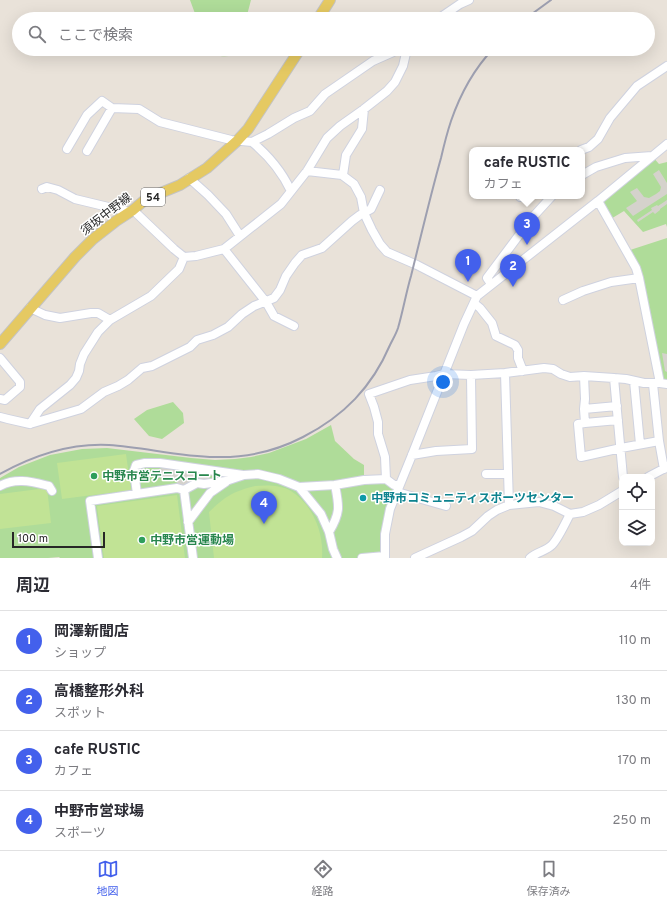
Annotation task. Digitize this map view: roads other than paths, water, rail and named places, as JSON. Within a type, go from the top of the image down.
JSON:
[{"type":"main road","points":[[322,12],[330,0]]},
{"type":"main road","name":"須坂中野線","points":[[0,344],[93,238],[146,199],[180,184],[206,168],[237,141],[248,129],[295,56]]},
{"type":"street","points":[[447,12],[459,2],[469,0]]},
{"type":"street","points":[[67,149],[87,115],[102,101],[112,108],[139,109],[160,122],[231,140],[252,142],[294,118],[310,111],[325,94],[373,61],[384,56]]},
{"type":"street","points":[[42,188],[47,187],[58,190],[75,199],[131,211],[174,250],[184,257],[196,256],[224,249],[281,204],[307,171],[317,153],[328,138],[340,126],[364,109],[395,82],[403,66],[405,56]]},
{"type":"street","points":[[585,148],[598,139],[610,118],[637,86],[667,66]]},
{"type":"street","points":[[87,152],[112,108]]},
{"type":"street","points":[[343,175],[346,155],[362,129],[364,109]]},
{"type":"street","points":[[252,142],[262,150],[278,169],[291,191]]},
{"type":"street","points":[[362,558],[385,557],[390,509],[464,324],[476,300],[491,284],[598,201],[667,144]]},
{"type":"street","points":[[585,173],[596,167],[625,158],[652,156]]},
{"type":"street","points":[[307,171],[343,175],[354,184],[361,197],[364,213],[380,244],[387,252],[417,265],[476,300],[480,308],[492,323],[496,336],[515,345],[518,350],[518,358],[523,371]]},
{"type":"street","points":[[189,178],[226,214],[240,236]]},
{"type":"street","points":[[0,417],[30,424],[80,409],[104,392],[128,380],[142,368],[152,366],[187,349],[198,340],[213,335],[228,327],[242,314],[254,306],[274,298],[280,290],[294,263],[302,255],[322,248],[352,221],[371,209],[380,190]]},
{"type":"street","points":[[491,284],[487,278],[531,220],[549,199]]},
{"type":"street","points":[[598,201],[636,268],[639,278],[660,384],[659,441],[666,468],[654,474]]},
{"type":"street","points":[[224,249],[266,302],[274,316],[294,326]]},
{"type":"street","points":[[30,424],[40,409],[70,385],[76,378],[84,354],[98,332],[110,320],[151,296],[179,269],[184,257]]},
{"type":"street","points":[[563,300],[583,290],[612,282],[639,278]]},
{"type":"street","points":[[30,308],[45,316],[60,318],[91,312],[98,313],[110,320]]},
{"type":"street","points":[[0,358],[20,382],[20,387],[5,400],[0,399]]},
{"type":"street","points":[[386,479],[385,457],[378,434],[378,422],[369,394],[410,380],[444,374],[471,375],[505,373],[544,368],[553,369],[561,374],[570,376],[614,378],[660,384]]},
{"type":"street","points":[[505,373],[509,504]]},
{"type":"street","points":[[412,455],[472,448],[471,375]]},
{"type":"street","points":[[584,376],[585,423]]},
{"type":"street","points":[[614,378],[623,474]]},
{"type":"street","points":[[634,381],[640,444]]},
{"type":"street","points":[[584,409],[617,406]]},
{"type":"street","points":[[618,420],[578,424],[581,457],[659,441]]},
{"type":"street","points":[[137,494],[134,471],[136,465],[145,463],[160,463],[244,475],[258,474],[299,487],[335,485],[364,480],[386,479],[398,489],[446,506]]},
{"type":"street","points":[[486,474],[508,474]]},
{"type":"street","points":[[98,558],[90,501],[177,488],[184,490],[197,483],[204,484],[226,481],[244,475]]},
{"type":"street","points":[[188,522],[210,493],[226,481]]},
{"type":"street","points":[[0,486],[11,482],[29,482],[45,484],[49,486],[52,491]]},
{"type":"street","points":[[329,532],[336,521],[338,506],[335,485]]},
{"type":"street","points":[[299,487],[321,514],[329,532],[337,558]]},
{"type":"street","points":[[184,490],[193,558]]},
{"type":"street","points":[[415,558],[472,531],[488,516],[509,504],[539,502],[554,506],[570,514],[583,512],[599,505],[619,493]]},
{"type":"street","points":[[530,558],[545,551],[553,544],[570,514]]},
{"type":"railway","points":[[535,12],[551,0]]},
{"type":"railway","points":[[0,474],[39,456],[66,448],[80,446],[122,446],[202,457],[226,457],[260,453],[303,437],[318,429],[344,410],[375,374],[398,328],[451,121],[468,83],[487,56]]},
{"type":"place","name":"cafe RUSTIC","points":[[527,245]]},
{"type":"place","name":"岡澤新聞店","points":[[468,282]]},
{"type":"place","name":"高橋整形外科","points":[[513,287]]},
{"type":"place","name":"中野市営テニスコート","points":[[94,476]]},
{"type":"place","name":"中野市コミュニティスポーツセンター","points":[[363,498]]},
{"type":"place","name":"中野市営球場","points":[[264,524]]},
{"type":"place","name":"中野市営運動場","points":[[142,540]]}]
